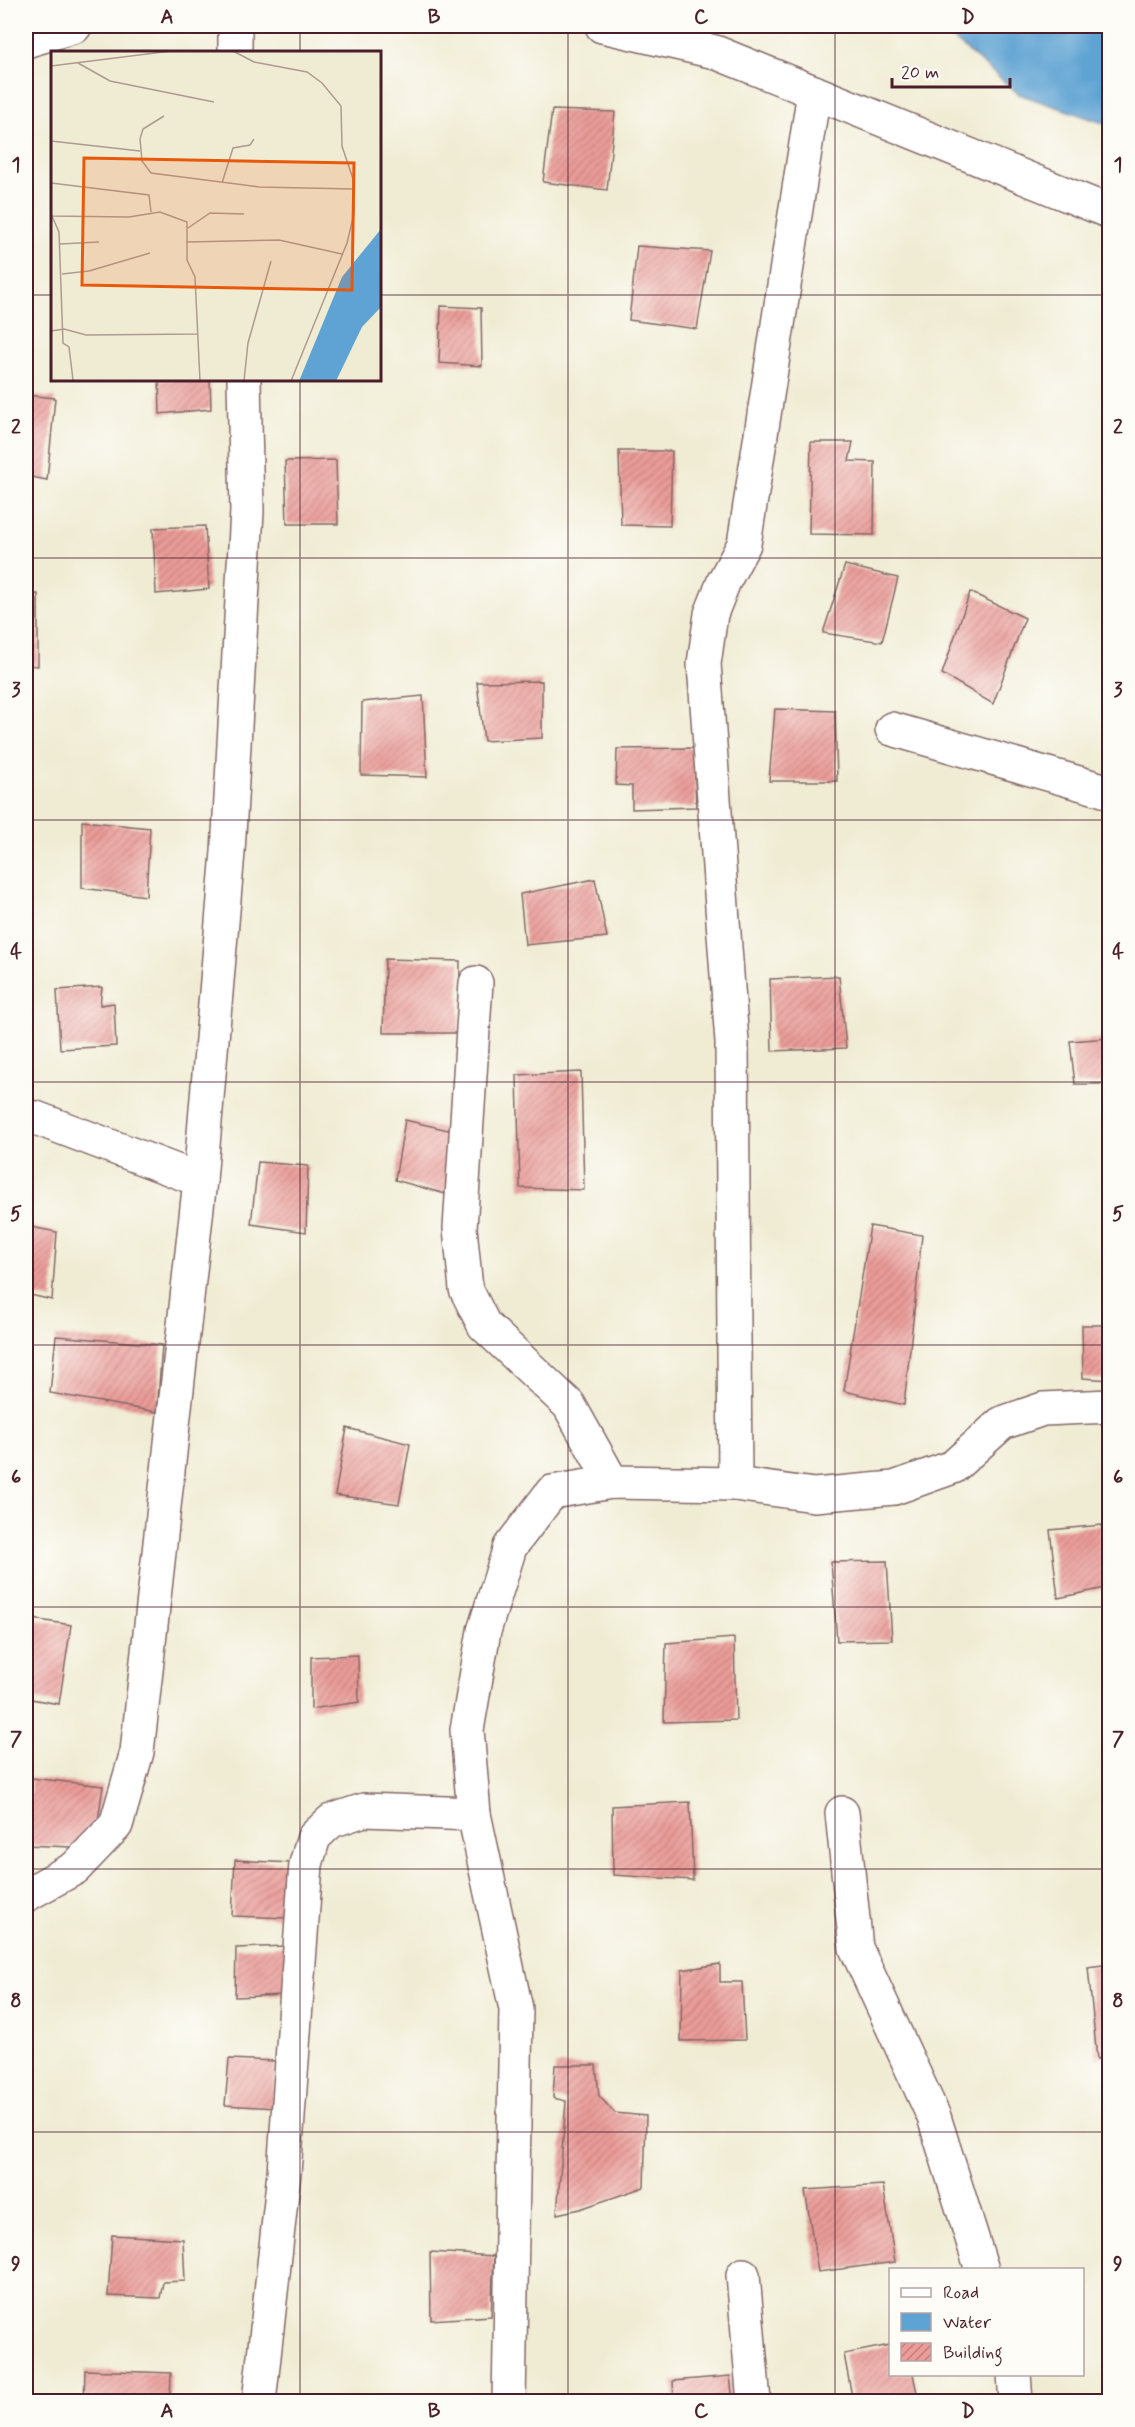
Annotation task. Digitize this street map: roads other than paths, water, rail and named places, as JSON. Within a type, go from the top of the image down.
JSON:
[{"type":"street","points":[[26,41],[75,26]]},
{"type":"street","points":[[235,26],[236,51]]},
{"type":"street","points":[[602,26],[715,52],[1110,212]]},
{"type":"street","points":[[735,1484],[732,1042],[704,664],[711,614],[724,580],[744,544],[814,92]]},
{"type":"street","points":[[26,1895],[75,1868],[116,1825],[137,1752],[200,1180],[228,852],[246,534],[244,381]]},
{"type":"street","points":[[892,729],[1110,792]]},
{"type":"street","points":[[476,984],[460,1228],[466,1289],[484,1325],[569,1405],[612,1482]]},
{"type":"street","points":[[26,1117],[36,1118],[200,1180]]},
{"type":"street","points":[[509,2402],[516,2009],[474,1815],[466,1730],[484,1631],[510,1547],[552,1492],[612,1482],[735,1484],[814,1495],[894,1488],[953,1467],[1002,1423],[1043,1409],[1110,1406]]},
{"type":"street","points":[[259,2402],[284,2174],[306,1864],[314,1837],[331,1821],[364,1810],[474,1815]]},
{"type":"street","points":[[842,1813],[856,1948],[934,2117],[981,2268]]},
{"type":"street","points":[[743,2275],[754,2402]]},
{"type":"street","points":[[1014,2376],[1017,2402]]},
{"type":"water","points":[[938,26],[1109,26],[1109,125],[1019,94]]}]
